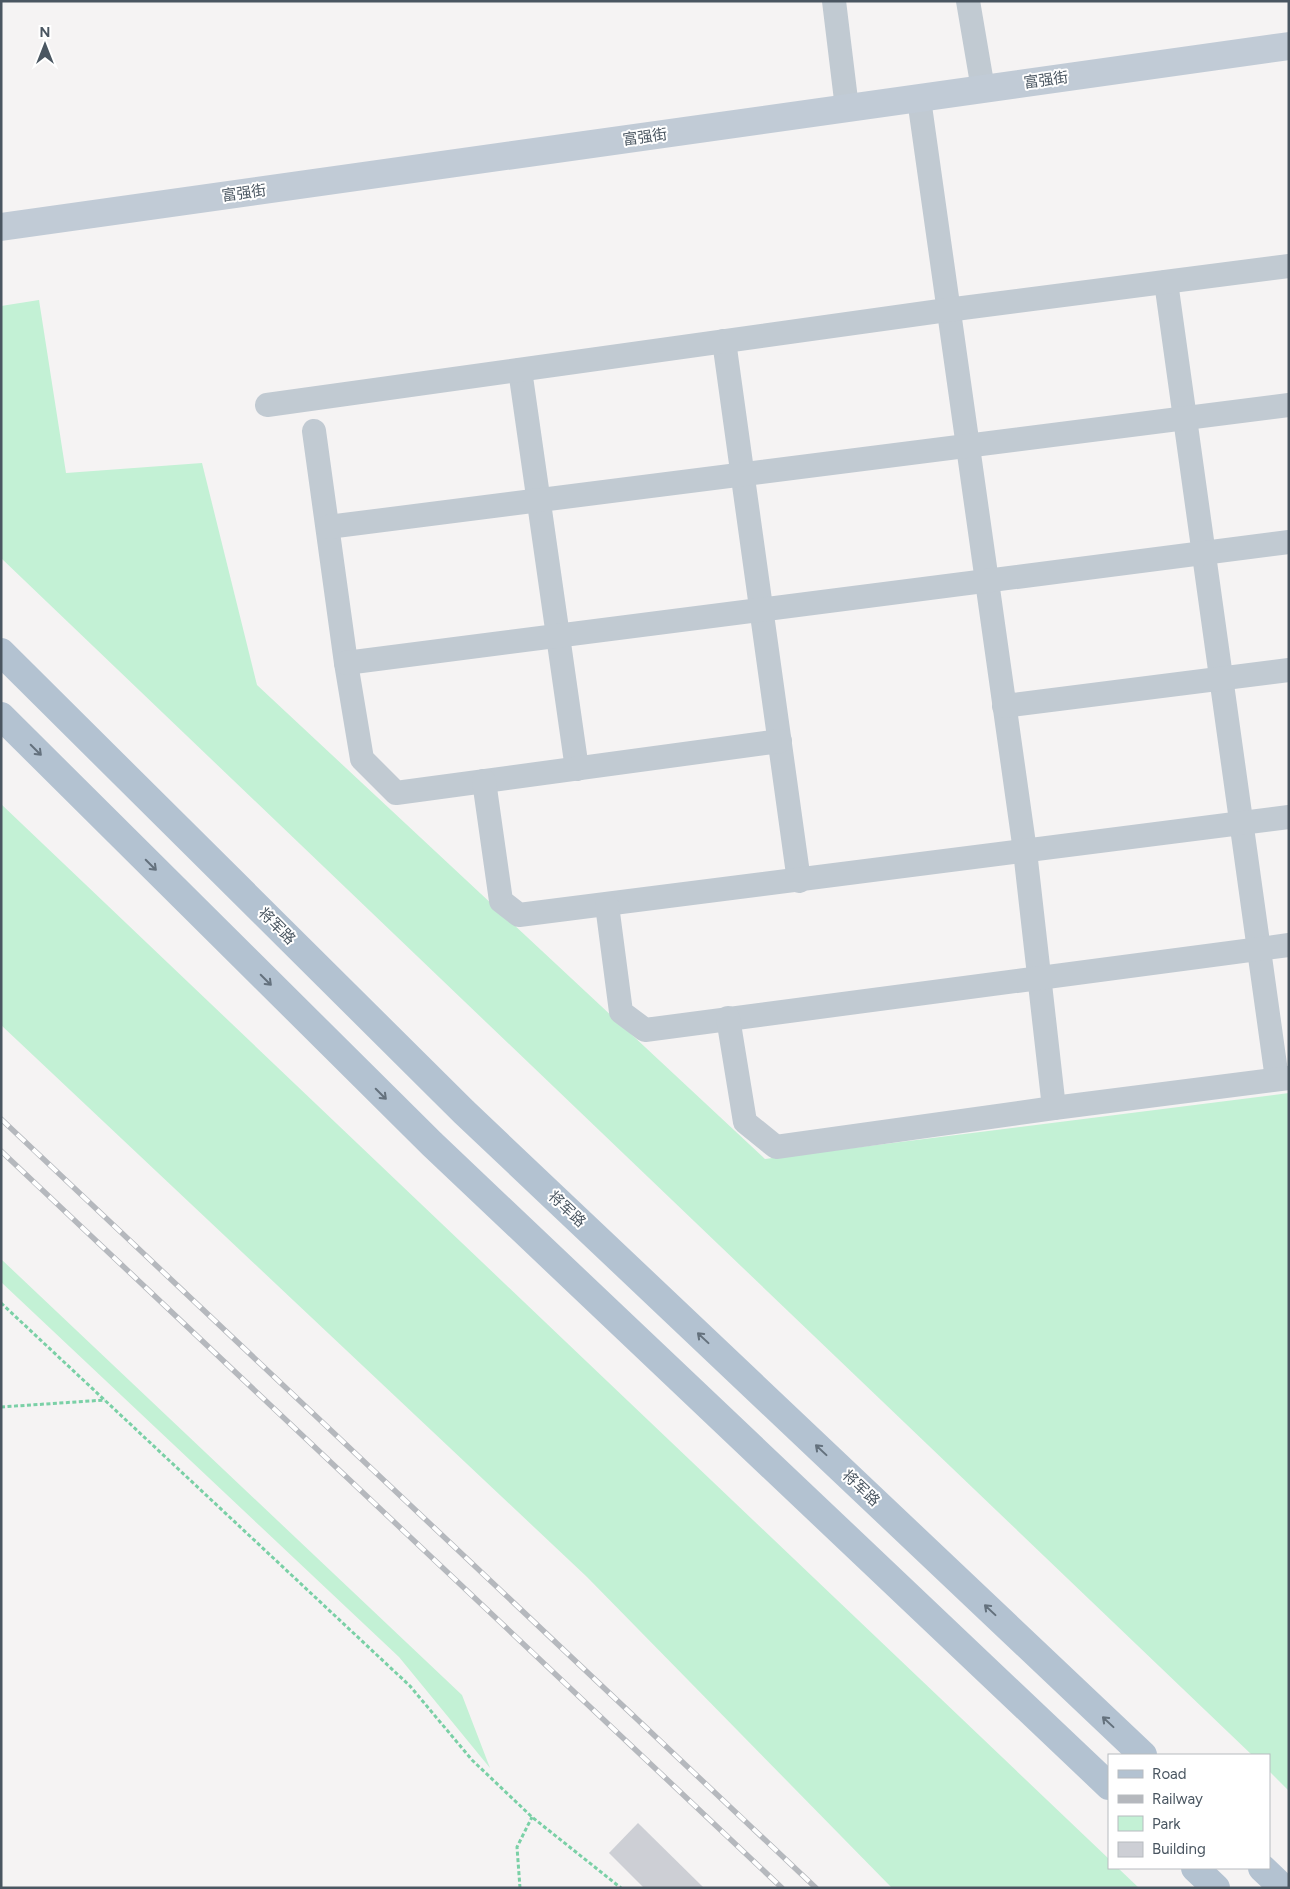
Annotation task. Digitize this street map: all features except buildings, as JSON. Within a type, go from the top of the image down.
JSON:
[{"type":"main road","name":"富强街","points":[[1,227],[848,108],[919,100],[983,89],[1289,46]]},
{"type":"main road","name":"将军路","points":[[1,652],[464,1112],[1142,1754]]},
{"type":"main road","points":[[1,716],[432,1144],[1108,1785]]},
{"type":"main road","points":[[1196,1869],[1216,1888]]},
{"type":"main road","points":[[1263,1869],[1283,1888]]},
{"type":"street","points":[[834,1],[848,108]]},
{"type":"street","points":[[968,1],[983,89]]},
{"type":"street","points":[[919,100],[966,446],[1025,851],[1054,1108]]},
{"type":"street","points":[[267,405],[947,310],[1289,266]]},
{"type":"street","points":[[728,1018],[744,1122],[776,1148],[1054,1108],[1283,1078],[1259,949],[1166,282]]},
{"type":"street","points":[[724,341],[799,880]]},
{"type":"street","points":[[520,370],[577,769]]},
{"type":"street","points":[[328,527],[1289,405]]},
{"type":"street","points":[[314,431],[346,663],[362,759],[396,794],[780,741]]},
{"type":"street","points":[[346,663],[1289,542]]},
{"type":"street","points":[[1004,706],[1289,670]]},
{"type":"street","points":[[484,781],[500,901],[519,915],[1289,817]]},
{"type":"street","points":[[607,905],[621,1012],[645,1030],[1289,945]]},
{"type":"path","points":[[1,1303],[410,1686],[472,1760],[532,1816],[621,1888]]},
{"type":"path","points":[[1,1408],[105,1400]]},
{"type":"path","points":[[520,1888],[517,1847],[532,1816]]},
{"type":"green space","points":[[39,300],[66,473],[202,463],[257,685],[765,1159],[1289,1093],[1289,1791],[1270,1772],[1270,1754],[1251,1754],[1,558],[1,306]]},
{"type":"green space","points":[[1,804],[1108,1858],[1108,1869],[1119,1869],[1139,1888],[892,1888],[587,1577],[1,1025]]},
{"type":"green space","points":[[1,1259],[462,1695],[490,1768],[399,1657],[1,1282]]},
{"type":"railway","points":[[1,1119],[816,1888]]},
{"type":"railway","points":[[1,1151],[782,1888]]}]
